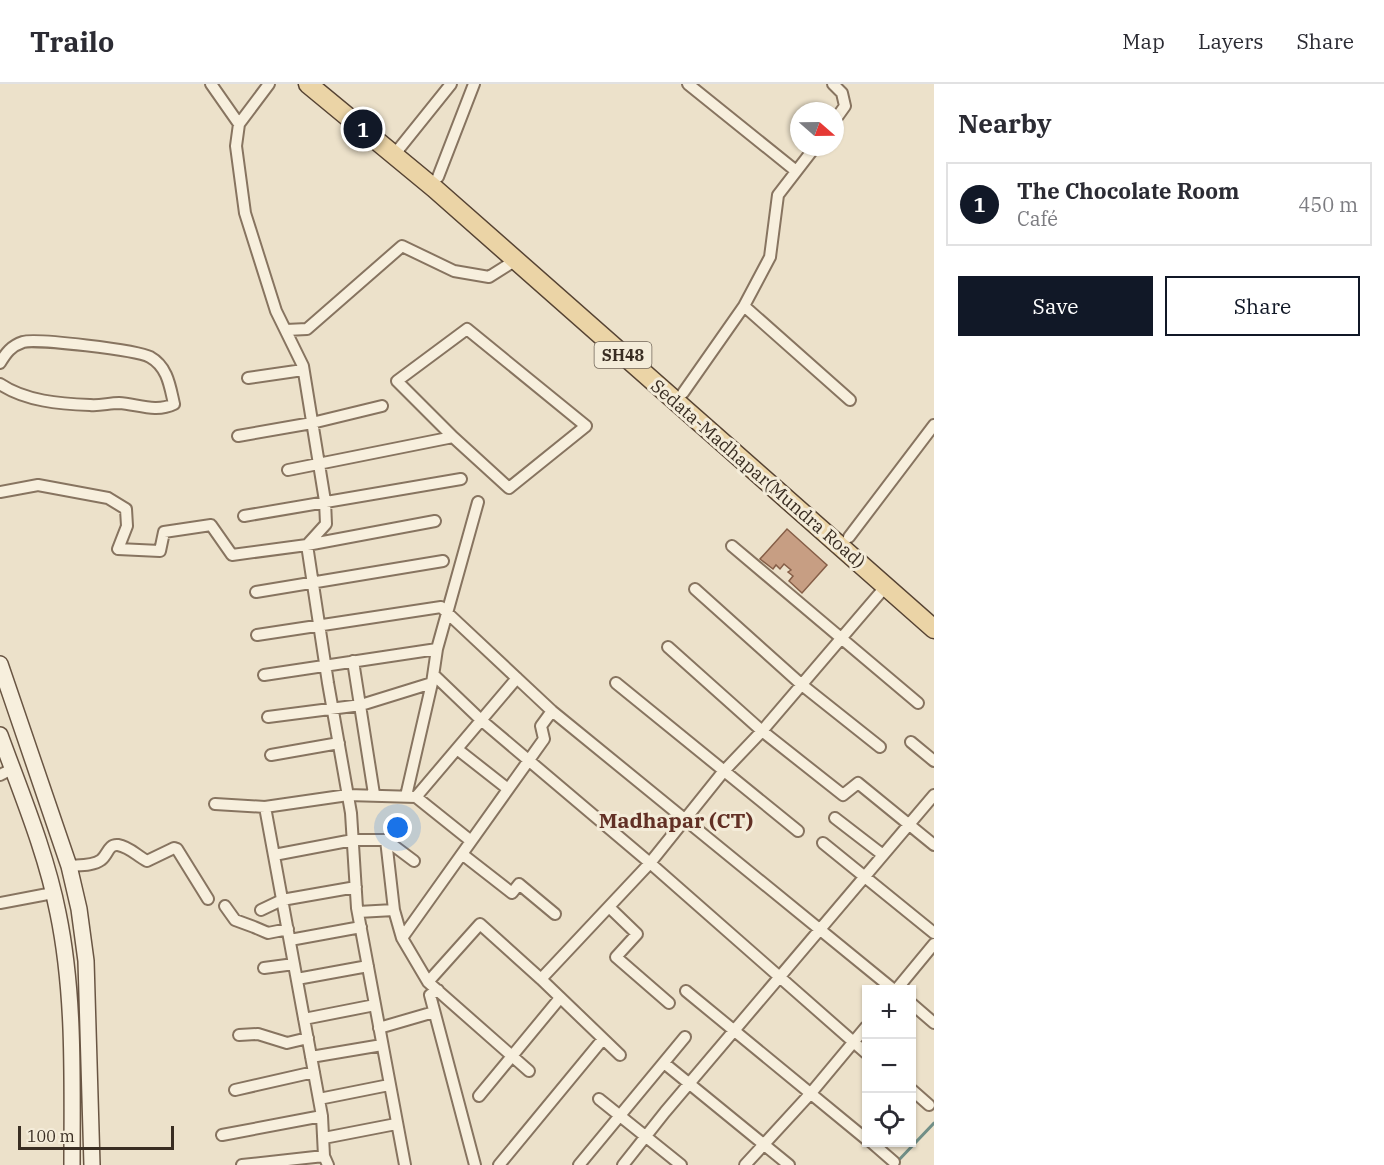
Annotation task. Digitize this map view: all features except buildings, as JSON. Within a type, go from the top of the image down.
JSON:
[{"type":"main road","name":"Sedata-Madhapar(Mundra Road)","points":[[308,84],[438,177],[934,614]]},
{"type":"main road","name":"Sedata-Madhapar(Mundra Road)","points":[[327,84],[516,260],[934,629]]},
{"type":"main road","points":[[0,664],[69,866],[79,909],[87,961],[92,1165]]},
{"type":"main road","points":[[0,735],[6,772],[47,868],[66,961],[72,1083],[72,1165]]},
{"type":"street","points":[[211,84],[239,124]]},
{"type":"street","points":[[269,84],[239,124],[236,146],[245,213],[276,311],[303,370],[325,501],[326,524],[307,545]]},
{"type":"street","points":[[398,150],[451,84]]},
{"type":"street","points":[[438,177],[474,84]]},
{"type":"street","points":[[688,84],[796,171]]},
{"type":"street","points":[[833,84],[842,93],[844,107]]},
{"type":"street","points":[[683,393],[744,306],[770,256],[778,195],[808,156]]},
{"type":"street","points":[[286,330],[307,329],[402,246],[454,271],[489,278],[516,260]]},
{"type":"street","points":[[744,306],[850,400]]},
{"type":"street","points":[[467,329],[586,426],[509,488],[453,437],[397,381],[467,329]]},
{"type":"street","points":[[0,363],[9,349],[24,341],[121,349],[150,357],[166,373],[174,404],[164,409],[118,403],[80,404],[34,399],[14,393],[0,384]]},
{"type":"street","points":[[248,378],[303,370]]},
{"type":"street","points":[[238,436],[312,423],[382,406]]},
{"type":"street","points":[[849,537],[934,425]]},
{"type":"street","points":[[288,470],[453,437]]},
{"type":"street","points":[[244,516],[461,479]]},
{"type":"street","points":[[0,492],[38,485],[108,498],[126,509],[127,526],[118,549],[160,551],[164,532],[211,525],[232,555],[307,545],[435,520]]},
{"type":"street","points":[[411,797],[437,649],[478,502]]},
{"type":"street","points":[[307,545],[348,795],[358,912],[404,1165]]},
{"type":"street","points":[[732,546],[918,703]]},
{"type":"street","points":[[256,592],[443,561]]},
{"type":"street","points":[[541,980],[650,863],[687,820],[723,772],[762,731],[886,586]]},
{"type":"street","points":[[695,589],[802,685],[880,747]]},
{"type":"street","points":[[257,634],[441,607],[552,711],[889,985]]},
{"type":"street","points":[[668,647],[762,731],[843,795],[858,783],[934,845]]},
{"type":"street","points":[[264,675],[437,649]]},
{"type":"street","points":[[353,661],[374,794]]},
{"type":"street","points":[[411,797],[457,749],[517,678]]},
{"type":"street","points":[[268,717],[361,705],[433,679]]},
{"type":"street","points":[[433,679],[650,863],[862,1049]]},
{"type":"street","points":[[616,683],[798,831]]},
{"type":"street","points":[[402,938],[544,739],[541,726],[552,711]]},
{"type":"street","points":[[911,742],[934,761]]},
{"type":"street","points":[[270,755],[339,743]]},
{"type":"street","points":[[457,749],[508,789]]},
{"type":"street","points":[[215,804],[265,807],[348,795],[374,794],[411,797],[471,841]]},
{"type":"street","points":[[623,1165],[934,795]]},
{"type":"street","points":[[242,1165],[326,1160],[322,1116],[265,807]]},
{"type":"street","points":[[835,818],[883,855]]},
{"type":"street","points":[[274,855],[353,840],[386,840],[414,861]]},
{"type":"street","points":[[386,840],[394,910],[402,938],[428,982],[529,1071]]},
{"type":"street","points":[[824,843],[934,933]]},
{"type":"street","points":[[69,866],[101,860],[116,844],[129,849],[147,861],[174,848],[177,849],[208,899]]},
{"type":"street","points":[[462,854],[513,893],[519,884],[555,914]]},
{"type":"street","points":[[261,910],[282,900],[356,887]]},
{"type":"street","points":[[0,903],[53,892]]},
{"type":"street","points":[[225,906],[235,920],[268,933],[289,934],[361,927]]},
{"type":"street","points":[[609,907],[637,934],[616,957],[669,1003]]},
{"type":"street","points":[[358,912],[394,910]]},
{"type":"street","points":[[428,982],[480,924],[620,1055]]},
{"type":"street","points":[[899,985],[934,944]]},
{"type":"street","points":[[264,968],[294,964]]},
{"type":"street","points":[[297,979],[368,966]]},
{"type":"street","points":[[438,990],[430,995],[475,1165]]},
{"type":"street","points":[[686,991],[862,1135]]},
{"type":"street","points":[[479,1096],[560,998]]},
{"type":"street","points":[[304,1019],[375,1005]]},
{"type":"street","points":[[916,1008],[934,1023]]},
{"type":"street","points":[[379,1028],[434,1012]]},
{"type":"street","points":[[745,1165],[862,1033]]},
{"type":"street","points":[[239,1035],[258,1034],[287,1043],[308,1038]]},
{"type":"street","points":[[579,1165],[686,1037]]},
{"type":"street","points":[[499,1165],[603,1039]]},
{"type":"street","points":[[311,1057],[382,1046]]},
{"type":"street","points":[[664,1063],[789,1165]]},
{"type":"street","points":[[235,1090],[314,1072]]},
{"type":"street","points":[[319,1099],[389,1085]]},
{"type":"street","points":[[915,1093],[929,1105]]},
{"type":"street","points":[[599,1100],[681,1165]]},
{"type":"street","points":[[222,1135],[322,1116]]},
{"type":"street","points":[[324,1138],[396,1124]]},
{"type":"street","points":[[876,1147],[894,1162]]},
{"type":"waterway","points":[[896,1163],[934,1123]]},
{"type":"place","name":"The Chocolate Room","points":[[363,129]]},
{"type":"district","name":"Madhapar (CT)","points":[[676,821]]}]
